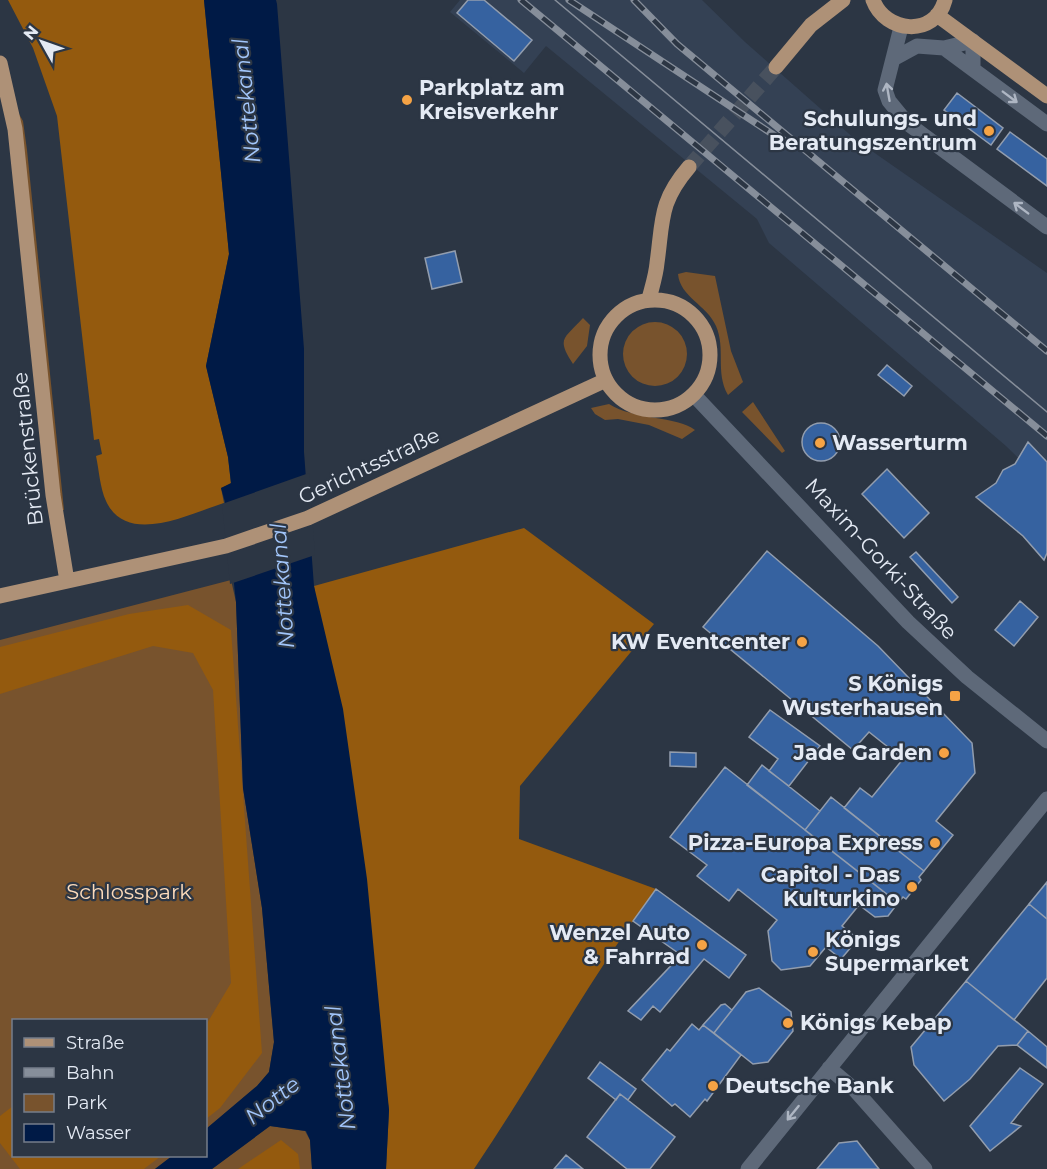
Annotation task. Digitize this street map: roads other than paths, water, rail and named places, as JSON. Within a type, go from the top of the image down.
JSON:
[{"type":"main road","points":[[776,67],[811,25],[843,0]]},
{"type":"main road","points":[[873,0],[879,14],[889,22],[901,27],[920,26],[937,15],[945,0]]},
{"type":"main road","points":[[937,15],[1047,96]]},
{"type":"main road","name":"Brückenstraße","points":[[0,63],[15,129],[52,486],[67,581]]},
{"type":"main road","points":[[649,299],[657,263],[665,204],[673,186],[689,167]]},
{"type":"main road","points":[[649,299],[676,303],[688,310],[706,331],[710,344],[709,364],[702,384],[694,394],[668,409],[639,408],[625,401],[606,380],[600,350],[607,328],[621,311],[649,299]]},
{"type":"main road","name":"Gerichtsstraße","points":[[0,596],[226,546],[308,518],[606,380]]},
{"type":"street","points":[[901,27],[895,58],[888,72],[885,90],[889,101],[907,123],[1047,227]]},
{"type":"street","points":[[895,58],[917,46],[944,48],[973,41],[973,69]]},
{"type":"street","points":[[944,48],[1047,124]]},
{"type":"street","name":"Maxim-Gorki-Straße","points":[[694,394],[917,630],[967,677],[1047,741]]},
{"type":"street","points":[[748,1169],[1046,801]]},
{"type":"street","points":[[829,1068],[855,1090],[924,1169]]},
{"type":"water","points":[[204,0],[276,0],[304,349],[304,452],[314,586],[343,709],[367,879],[389,1110],[386,1169],[312,1169],[310,1140],[306,1131],[270,1126],[212,1169],[155,1169],[171,1157],[207,1157],[207,1128],[257,1086],[269,1072],[274,1042],[262,908],[243,788],[236,602],[225,502],[221,488],[231,483],[228,457],[206,366],[229,254]]},
{"type":"tunnel","points":[[689,167],[776,67]]},
{"type":"tram line","points":[[555,0],[1047,412]]},
{"type":"railway","points":[[521,0],[1047,436]]},
{"type":"railway","points":[[569,0],[786,143]]},
{"type":"railway","points":[[634,0],[677,44],[1047,351]]},
{"type":"place","name":"Parkplatz am Kreisverkehr","points":[[407,100]]},
{"type":"place","name":"Schulungs- und Beratungszentrum","points":[[989,131]]},
{"type":"place","name":"Wasserturm","points":[[820,443]]},
{"type":"place","name":"KW Eventcenter","points":[[802,642]]},
{"type":"place","name":"S Königs Wusterhausen","points":[[955,696]]},
{"type":"place","name":"Jade Garden","points":[[944,753]]},
{"type":"place","name":"Pizza-Europa Express","points":[[935,843]]},
{"type":"place","name":"Capitol - Das Kulturkino","points":[[912,887]]},
{"type":"place","name":"Wenzel Auto & Fahrrad","points":[[702,945]]},
{"type":"place","name":"Königs Supermarket","points":[[813,952]]},
{"type":"place","name":"Königs Kebap","points":[[788,1023]]},
{"type":"place","name":"Deutsche Bank","points":[[713,1086]]},
{"type":"water label","name":"Nottekanal","points":[[246,101]]},
{"type":"water label","name":"Nottekanal","points":[[282,586]]},
{"type":"water label","name":"Nottekanal","points":[[340,1068]]},
{"type":"water label","name":"Notte","points":[[272,1100]]},
{"type":"park label","name":"Schlosspark","points":[[129,892]]}]
